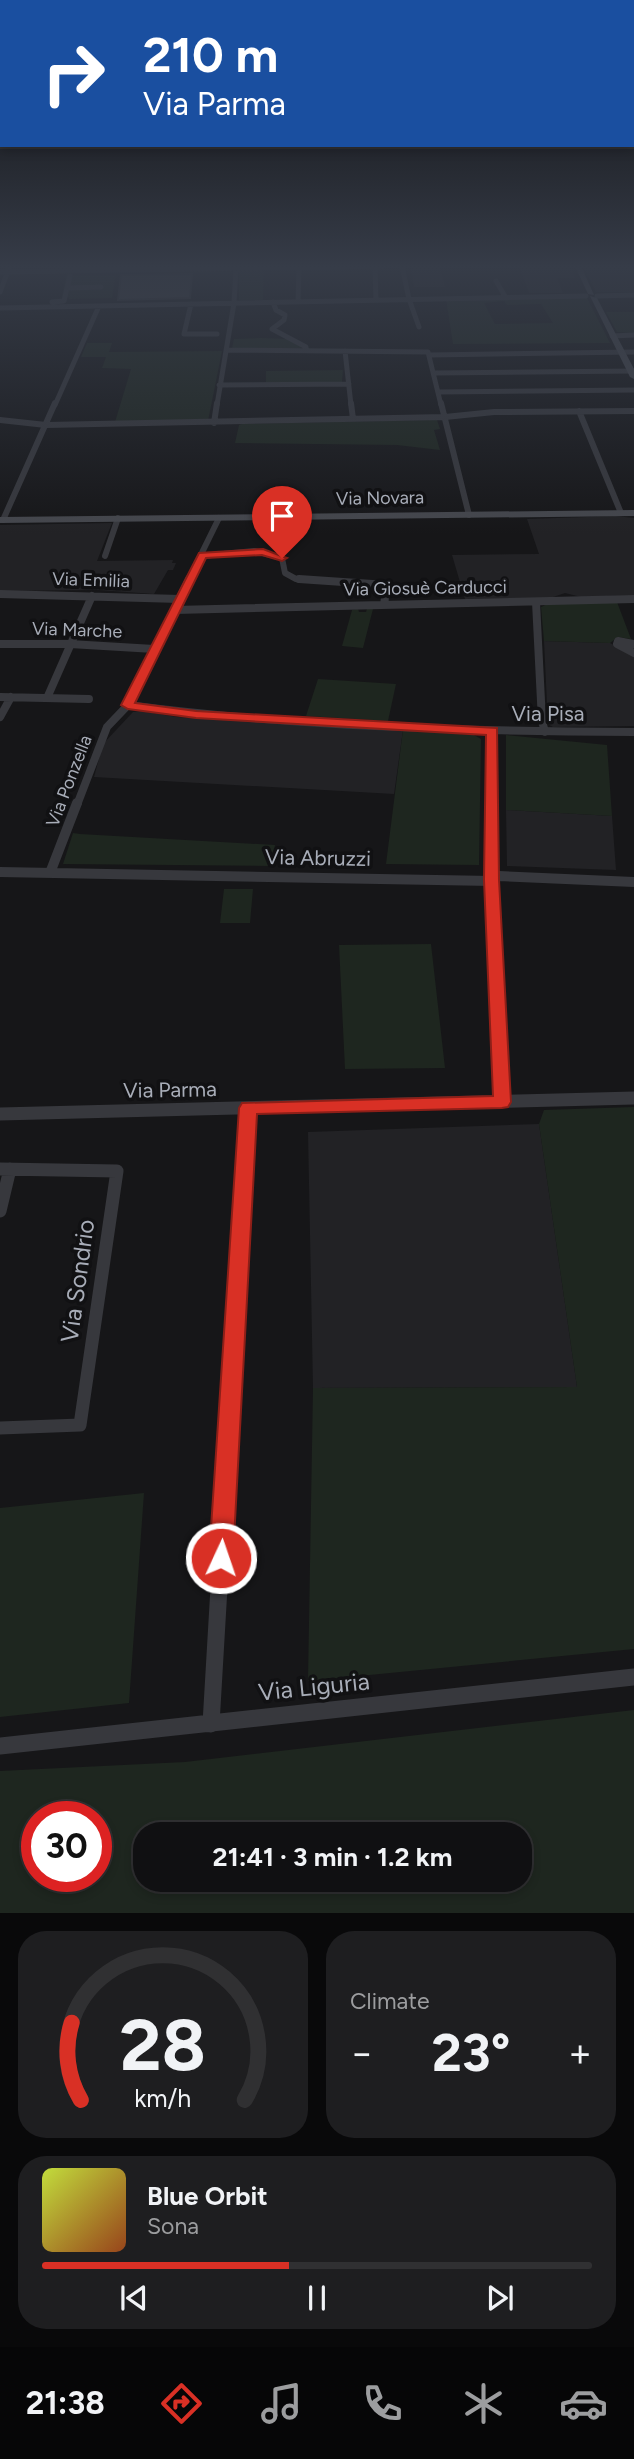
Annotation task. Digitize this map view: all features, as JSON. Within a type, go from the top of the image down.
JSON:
[{"type":"street","points":[[1,520],[77,355]]},
{"type":"street","points":[[214,423],[225,355]]},
{"type":"street","points":[[346,355],[353,419]]},
{"type":"street","points":[[430,355],[470,515]]},
{"type":"street","points":[[434,373],[633,373],[623,355]]},
{"type":"street","points":[[219,385],[349,384]]},
{"type":"street","points":[[438,392],[634,390]]},
{"type":"street","points":[[579,411],[621,513]]},
{"type":"street","points":[[0,420],[46,425],[214,423],[445,417],[494,412],[634,411]]},
{"type":"street","name":"Via Novara","points":[[1,520],[634,513]]},
{"type":"street","name":"Via Ponzella","points":[[50,873],[107,727],[128,705],[219,518]]},
{"type":"street","points":[[105,556],[118,519]]},
{"type":"street","points":[[202,555],[263,552],[276,554],[282,558],[285,573],[296,579],[387,585],[384,604]]},
{"type":"street","name":"Via Emilia","points":[[0,594],[180,599]]},
{"type":"street","points":[[47,698],[92,596]]},
{"type":"street","name":"Via Giosuè Carducci","points":[[175,610],[634,599]]},
{"type":"street","points":[[536,602],[542,721],[545,732]]},
{"type":"street","points":[[634,644],[624,641],[618,641],[617,644],[634,653]]},
{"type":"street","name":"Via Marche","points":[[0,644],[69,644],[154,649]]},
{"type":"street","points":[[0,697],[89,699]]},
{"type":"street","points":[[0,717],[11,697]]},
{"type":"street","name":"Via Pisa","points":[[128,705],[196,715],[493,731],[634,732]]},
{"type":"street","points":[[493,731],[492,880],[502,1102]]},
{"type":"street","name":"Via Abruzzi","points":[[0,872],[492,880],[499,876],[634,882]]},
{"type":"street","name":"Via Parma","points":[[0,1114],[634,1098]]},
{"type":"street","points":[[211,1724],[248,1108]]},
{"type":"street","name":"Via Sondrio","points":[[0,1211],[5,1169],[117,1171],[80,1425],[0,1428]]},
{"type":"street","name":"Via Liguria","points":[[0,1746],[634,1677]]},
{"type":"shaded area","points":[[221,355],[208,421],[115,422],[131,369],[102,368],[106,357],[81,357]]},
{"type":"shaded area","points":[[343,370],[342,382],[266,383],[266,371]]},
{"type":"shaded area","points":[[437,420],[440,429],[434,430],[440,450],[397,445],[235,443],[239,425],[242,424]]},
{"type":"shaded area","points":[[616,516],[634,518],[634,595],[581,597],[565,593],[550,598],[465,599],[452,555],[539,554],[527,519]]},
{"type":"shaded area","points":[[112,523],[97,561],[173,560],[172,563],[176,563],[173,570],[168,570],[154,594],[98,590],[0,591],[0,525]]},
{"type":"shaded area","points":[[617,602],[631,639],[618,637],[610,643],[544,641],[541,607],[548,604]]},
{"type":"shaded area","points":[[358,609],[359,612],[366,612],[367,609],[373,609],[363,648],[342,646],[352,610]]},
{"type":"shaded area","points":[[544,641],[610,643],[634,655],[634,726],[553,727],[548,724]]},
{"type":"shaded area","points":[[318,679],[396,684],[388,721],[306,716]]},
{"type":"shaded area","points":[[133,712],[177,717],[403,730],[394,794],[94,777],[103,744]]},
{"type":"shaded area","points":[[403,730],[474,735],[481,739],[479,865],[386,864]]},
{"type":"shaded area","points":[[506,735],[607,745],[612,816],[506,810]]},
{"type":"shaded area","points":[[506,810],[612,816],[616,870],[507,866]]},
{"type":"shaded area","points":[[73,833],[275,845],[271,866],[63,864]]},
{"type":"shaded area","points":[[224,889],[253,889],[250,923],[220,923]]},
{"type":"shaded area","points":[[431,944],[445,1068],[345,1069],[339,945]]},
{"type":"shaded area","points":[[634,1107],[634,1649],[308,1681],[313,1388],[577,1387],[539,1124],[544,1110]]},
{"type":"shaded area","points":[[539,1124],[577,1387],[313,1388],[308,1132]]},
{"type":"shaded area","points":[[144,1493],[129,1703],[0,1717],[0,1508]]},
{"type":"shaded area","points":[[634,1710],[634,1913],[0,1913],[0,1771],[185,1762]]},
{"type":"route","points":[[221,1558],[248,1108],[502,1102],[492,880],[493,731],[196,715],[128,705],[202,555],[263,552],[282,558]]}]
